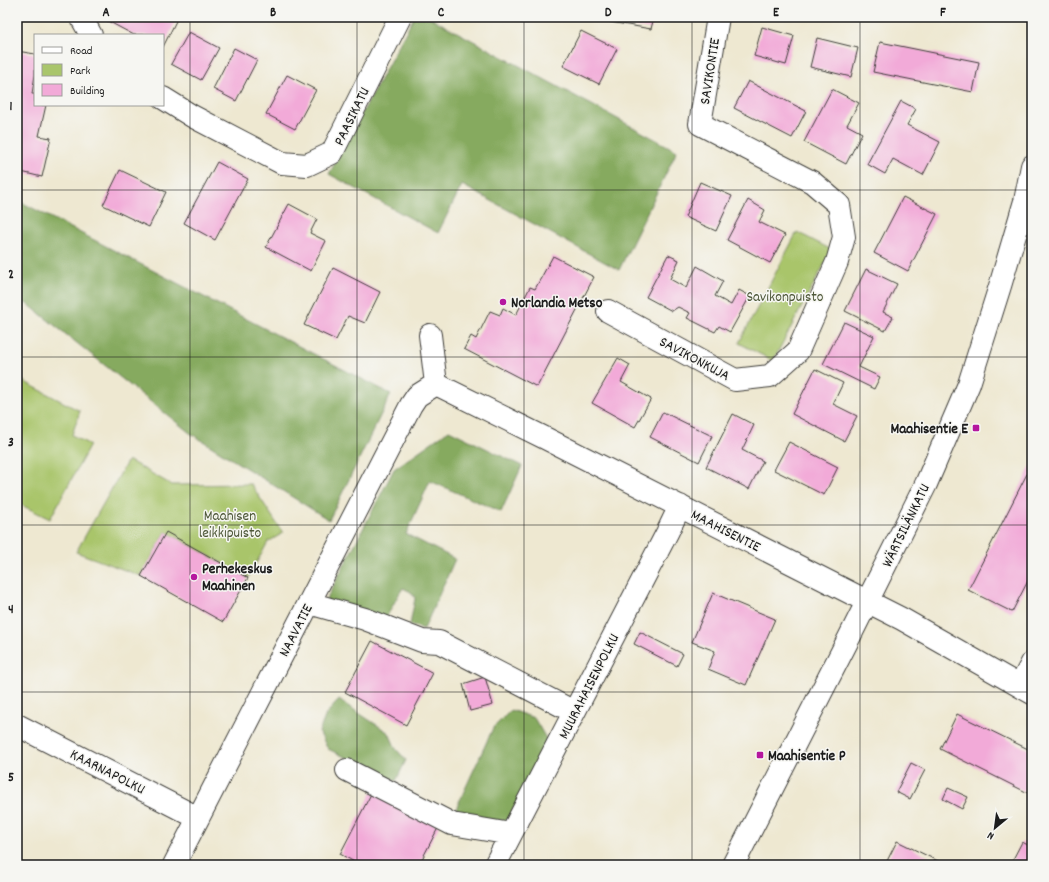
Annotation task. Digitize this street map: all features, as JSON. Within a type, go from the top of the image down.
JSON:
[{"type":"street","points":[[81,17],[90,34]]},
{"type":"street","name":"PAASIKATU","points":[[164,99],[192,116],[282,163],[307,165],[332,153],[400,17]]},
{"type":"street","name":"SAVIKONTIE","points":[[700,124],[718,17]]},
{"type":"street","name":"SAVIKONKUJA","points":[[608,311],[734,380],[770,376],[798,352],[837,262],[844,238],[839,205],[812,182],[700,124]]},
{"type":"street","name":"WÄRTSILÄNKATU","points":[[733,865],[926,484],[969,384],[1028,203],[1032,166]]},
{"type":"street","points":[[430,335],[436,384]]},
{"type":"street","name":"MAAHISENTIE","points":[[436,384],[868,601],[1026,689]]},
{"type":"street","name":"NAAVATIE","points":[[174,865],[417,396],[436,384]]},
{"type":"street","name":"MUURAHAISENPOLKU","points":[[495,865],[680,506]]},
{"type":"street","points":[[309,603],[365,619],[422,641],[439,642],[574,712]]},
{"type":"street","points":[[1026,689],[1032,663]]},
{"type":"street","name":"KAARNAPOLKU","points":[[17,725],[198,818]]},
{"type":"street","points":[[347,770],[452,824],[511,834]]},
{"type":"green space","points":[[414,17],[429,17],[677,151],[619,270],[462,185],[438,233],[329,174]]},
{"type":"green space","points":[[17,200],[391,394],[329,520],[190,433],[29,305],[17,299]]},
{"type":"green space","name":"Savikonpuisto","points":[[797,232],[832,250],[773,361],[739,343]]},
{"type":"green space","points":[[23,381],[80,411],[72,435],[90,445],[50,519],[17,503],[17,399]]},
{"type":"green space","points":[[449,430],[522,466],[501,512],[430,481],[406,534],[455,559],[424,629],[410,625],[415,598],[411,592],[403,588],[386,618],[326,600],[394,469]]},
{"type":"green space","name":"Maahisen leikkipuisto","points":[[128,460],[172,485],[251,484],[283,533],[268,542],[248,578],[166,532],[141,576],[76,552]]},
{"type":"green space","points":[[339,700],[389,733],[396,749],[406,760],[396,781],[328,749],[319,732],[326,714]]},
{"type":"green space","points":[[511,710],[534,718],[547,740],[508,820],[493,825],[454,813],[493,728]]},
{"type":"building","points":[[105,17],[173,17],[177,19],[164,45],[164,34],[132,34],[104,19]]},
{"type":"building","points":[[611,17],[654,17],[651,29],[610,22]]},
{"type":"building","points":[[762,27],[794,36],[786,65],[754,56]]},
{"type":"building","points":[[581,31],[617,49],[599,84],[563,66]]},
{"type":"building","points":[[189,32],[219,48],[201,80],[171,64]]},
{"type":"building","points":[[817,38],[858,48],[851,77],[810,67]]},
{"type":"building","points":[[880,42],[979,62],[973,92],[873,72]]},
{"type":"building","points":[[234,48],[257,60],[236,101],[213,89]]},
{"type":"building","points":[[17,51],[34,54],[34,81],[32,94],[34,94],[34,106],[46,106],[39,136],[51,138],[42,177],[17,171],[17,147],[20,133],[17,132]]},
{"type":"building","points":[[287,75],[316,90],[295,129],[266,114]]},
{"type":"building","points":[[748,81],[806,111],[792,138],[734,108]]},
{"type":"building","points":[[832,89],[859,103],[847,125],[862,133],[846,164],[804,142]]},
{"type":"building","points":[[901,101],[916,109],[907,125],[940,142],[923,175],[893,159],[885,174],[867,164]]},
{"type":"building","points":[[217,162],[248,179],[215,240],[184,223]]},
{"type":"building","points":[[120,170],[166,192],[149,227],[103,205]]},
{"type":"building","points":[[700,182],[732,196],[716,231],[685,217]]},
{"type":"building","points":[[903,197],[937,214],[908,271],[874,253]]},
{"type":"building","points":[[748,200],[765,210],[759,222],[785,235],[770,263],[727,240]]},
{"type":"building","points":[[289,204],[317,219],[310,233],[326,241],[311,271],[266,247]]},
{"type":"building","points":[[668,255],[679,260],[670,279],[686,288],[697,266],[723,281],[715,296],[731,305],[739,290],[750,296],[730,332],[719,326],[715,332],[687,318],[690,313],[678,307],[672,311],[646,297]]},
{"type":"building","points":[[553,256],[594,277],[537,387],[464,349],[471,336],[476,339],[490,311],[500,315],[503,308],[516,315],[530,287],[535,289]]},
{"type":"building","points":[[333,268],[380,292],[365,323],[348,316],[336,340],[304,325]]},
{"type":"building","points":[[866,269],[897,284],[883,312],[893,317],[885,331],[845,311]]},
{"type":"building","points":[[844,322],[874,336],[859,367],[880,377],[874,389],[823,364]]},
{"type":"building","points":[[618,358],[630,365],[621,382],[651,399],[635,427],[592,403]]},
{"type":"building","points":[[815,369],[843,383],[833,404],[857,416],[844,441],[792,414]]},
{"type":"building","points":[[663,412],[712,436],[699,462],[650,437]]},
{"type":"building","points":[[733,414],[754,425],[742,450],[763,461],[749,489],[706,467]]},
{"type":"building","points":[[789,442],[838,467],[824,495],[774,470]]},
{"type":"building","points":[[1032,464],[1032,573],[1012,612],[968,590]]},
{"type":"building","name":"Perhekeskus Maahinen","points":[[166,532],[248,578],[223,622],[141,576]]},
{"type":"building","points":[[713,593],[775,619],[746,685],[708,669],[715,651],[692,642]]},
{"type":"building","points":[[640,632],[683,654],[677,666],[634,644]]},
{"type":"building","points":[[372,641],[433,673],[406,725],[345,692]]},
{"type":"building","points":[[17,651],[21,653],[17,660]]},
{"type":"building","points":[[485,677],[493,705],[470,711],[463,684]]},
{"type":"building","points":[[957,714],[1032,751],[1032,795],[940,749]]},
{"type":"building","points":[[911,763],[925,770],[910,799],[896,792]]},
{"type":"building","points":[[948,788],[968,797],[962,809],[943,799]]},
{"type":"building","points":[[372,792],[439,826],[419,865],[360,865],[340,854]]},
{"type":"building","points":[[897,841],[942,863],[941,865],[885,865]]},
{"type":"building","points":[[1022,842],[1032,847],[1032,865],[1010,865]]},
{"type":"place","name":"Norlandia Metso","points":[[503,302]]},
{"type":"place","name":"Maahisentie E","points":[[976,428]]},
{"type":"place","name":"Perhekeskus Maahinen","points":[[194,577]]},
{"type":"place","name":"Maahisentie P","points":[[760,755]]}]
